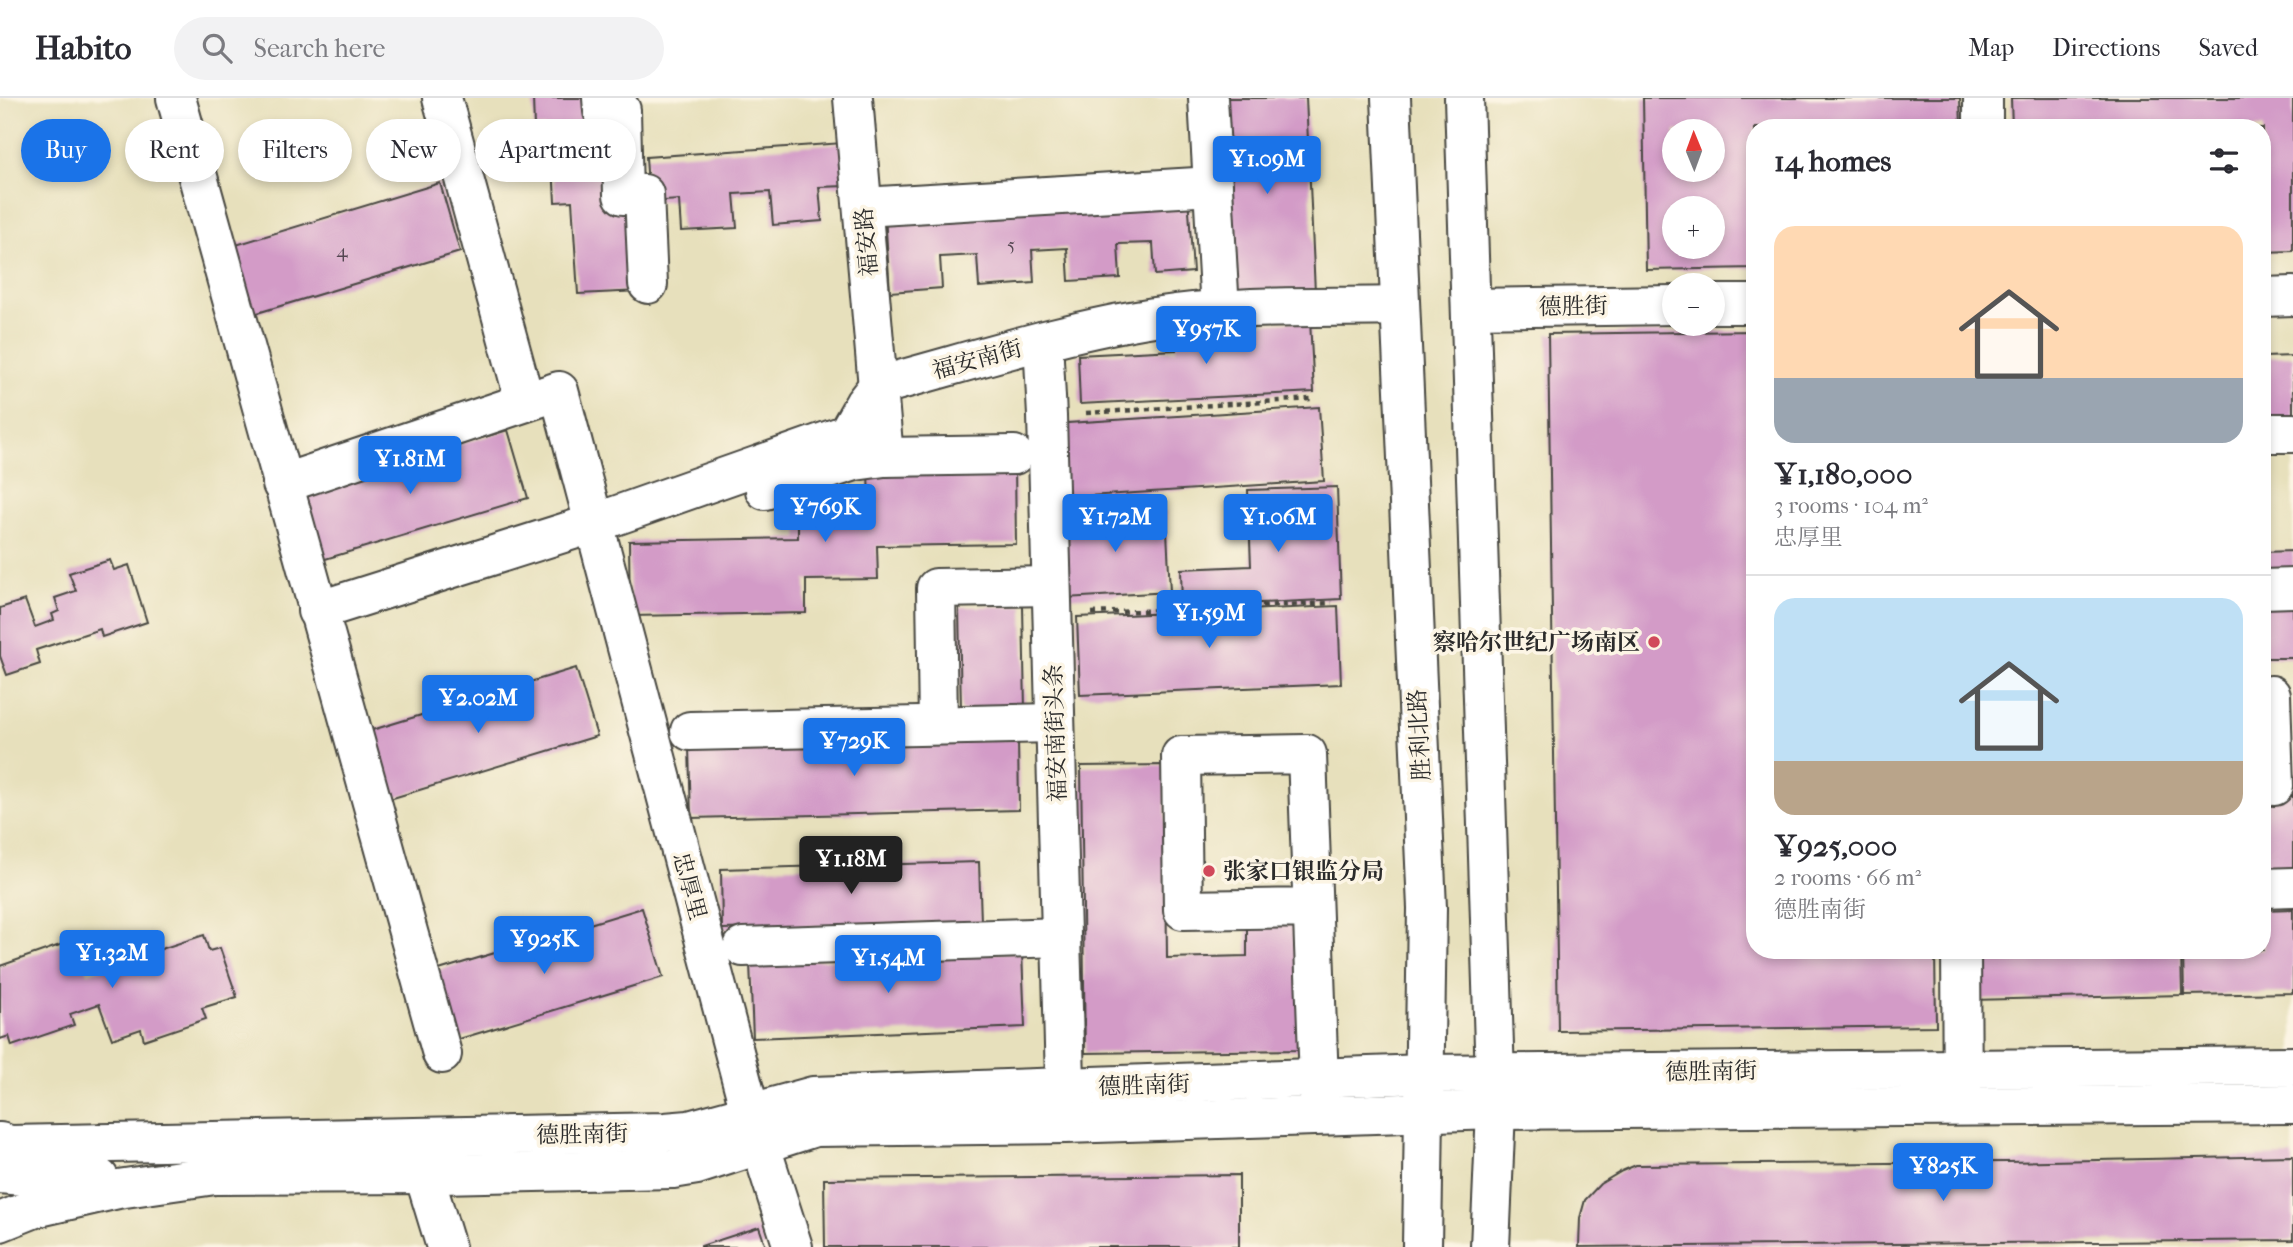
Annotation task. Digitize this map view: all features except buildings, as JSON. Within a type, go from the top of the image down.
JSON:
[{"type":"main road","points":[[176,98],[442,1054]]},
{"type":"main road","points":[[282,484],[525,402],[442,98]]},
{"type":"main road","points":[[602,98],[603,111],[621,110],[624,195],[644,194],[648,284]]},
{"type":"main road","name":"福安路","points":[[853,98],[884,457]]},
{"type":"main road","points":[[1208,98],[1220,311]]},
{"type":"main road","name":"胜利北路","points":[[1391,98],[1427,908],[1422,1247]]},
{"type":"main road","points":[[1464,98],[1495,1091],[1490,1247]]},
{"type":"main road","points":[[1983,98],[1983,119]]},
{"type":"main road","points":[[863,207],[1213,186]]},
{"type":"main road","points":[[2271,297],[2293,296]]},
{"type":"main road","points":[[1725,304],[1746,304]]},
{"type":"main road","name":"德胜街","points":[[1471,307],[1662,305]]},
{"type":"main road","name":"福安南街","points":[[878,386],[1043,341],[1154,317],[1220,311],[1399,306]]},
{"type":"main road","name":"福安南街头条","points":[[1043,341],[1065,1106]]},
{"type":"main road","points":[[317,611],[595,523],[847,434],[878,386]]},
{"type":"main road","name":"忠厚里","points":[[525,402],[559,391],[755,1128],[793,1247]]},
{"type":"main road","points":[[2271,433],[2293,433]]},
{"type":"main road","points":[[633,533],[855,461],[884,457],[1014,455]]},
{"type":"main road","points":[[938,725],[936,588],[1052,600]]},
{"type":"main road","points":[[2271,589],[2293,588]]},
{"type":"main road","points":[[2274,786],[2275,695]]},
{"type":"main road","points":[[690,731],[1055,723]]},
{"type":"main road","points":[[1312,908],[1183,910],[1181,756],[1307,754],[1320,1116]]},
{"type":"main road","points":[[2271,888],[2293,887]]},
{"type":"main road","points":[[743,947],[1061,937]]},
{"type":"main road","points":[[1961,959],[1962,1107]]},
{"type":"main road","name":"德胜南街","points":[[0,1174],[57,1179],[673,1169],[697,1165],[755,1128],[813,1096],[1320,1116],[1424,1112],[1495,1091],[1963,1068],[2293,1066]]},
{"type":"main road","name":"德胜南街","points":[[1065,1106],[1318,1078],[1425,1074],[1495,1091],[1962,1107],[2293,1104]]},
{"type":"main road","name":"德胜南街","points":[[0,1142],[10,1145],[755,1128]]},
{"type":"main road","points":[[412,1137],[446,1247]]},
{"type":"main road","name":"德胜南街","points":[[0,1222],[35,1208],[117,1189],[215,1175]]},
{"type":"path","points":[[1047,416],[1311,399]]},
{"type":"path","points":[[1052,600],[1332,603]]},
{"type":"place","name":"察哈尔世纪广场南区","points":[[1654,642]]},
{"type":"place","name":"张家口银监分局","points":[[1209,871]]}]
